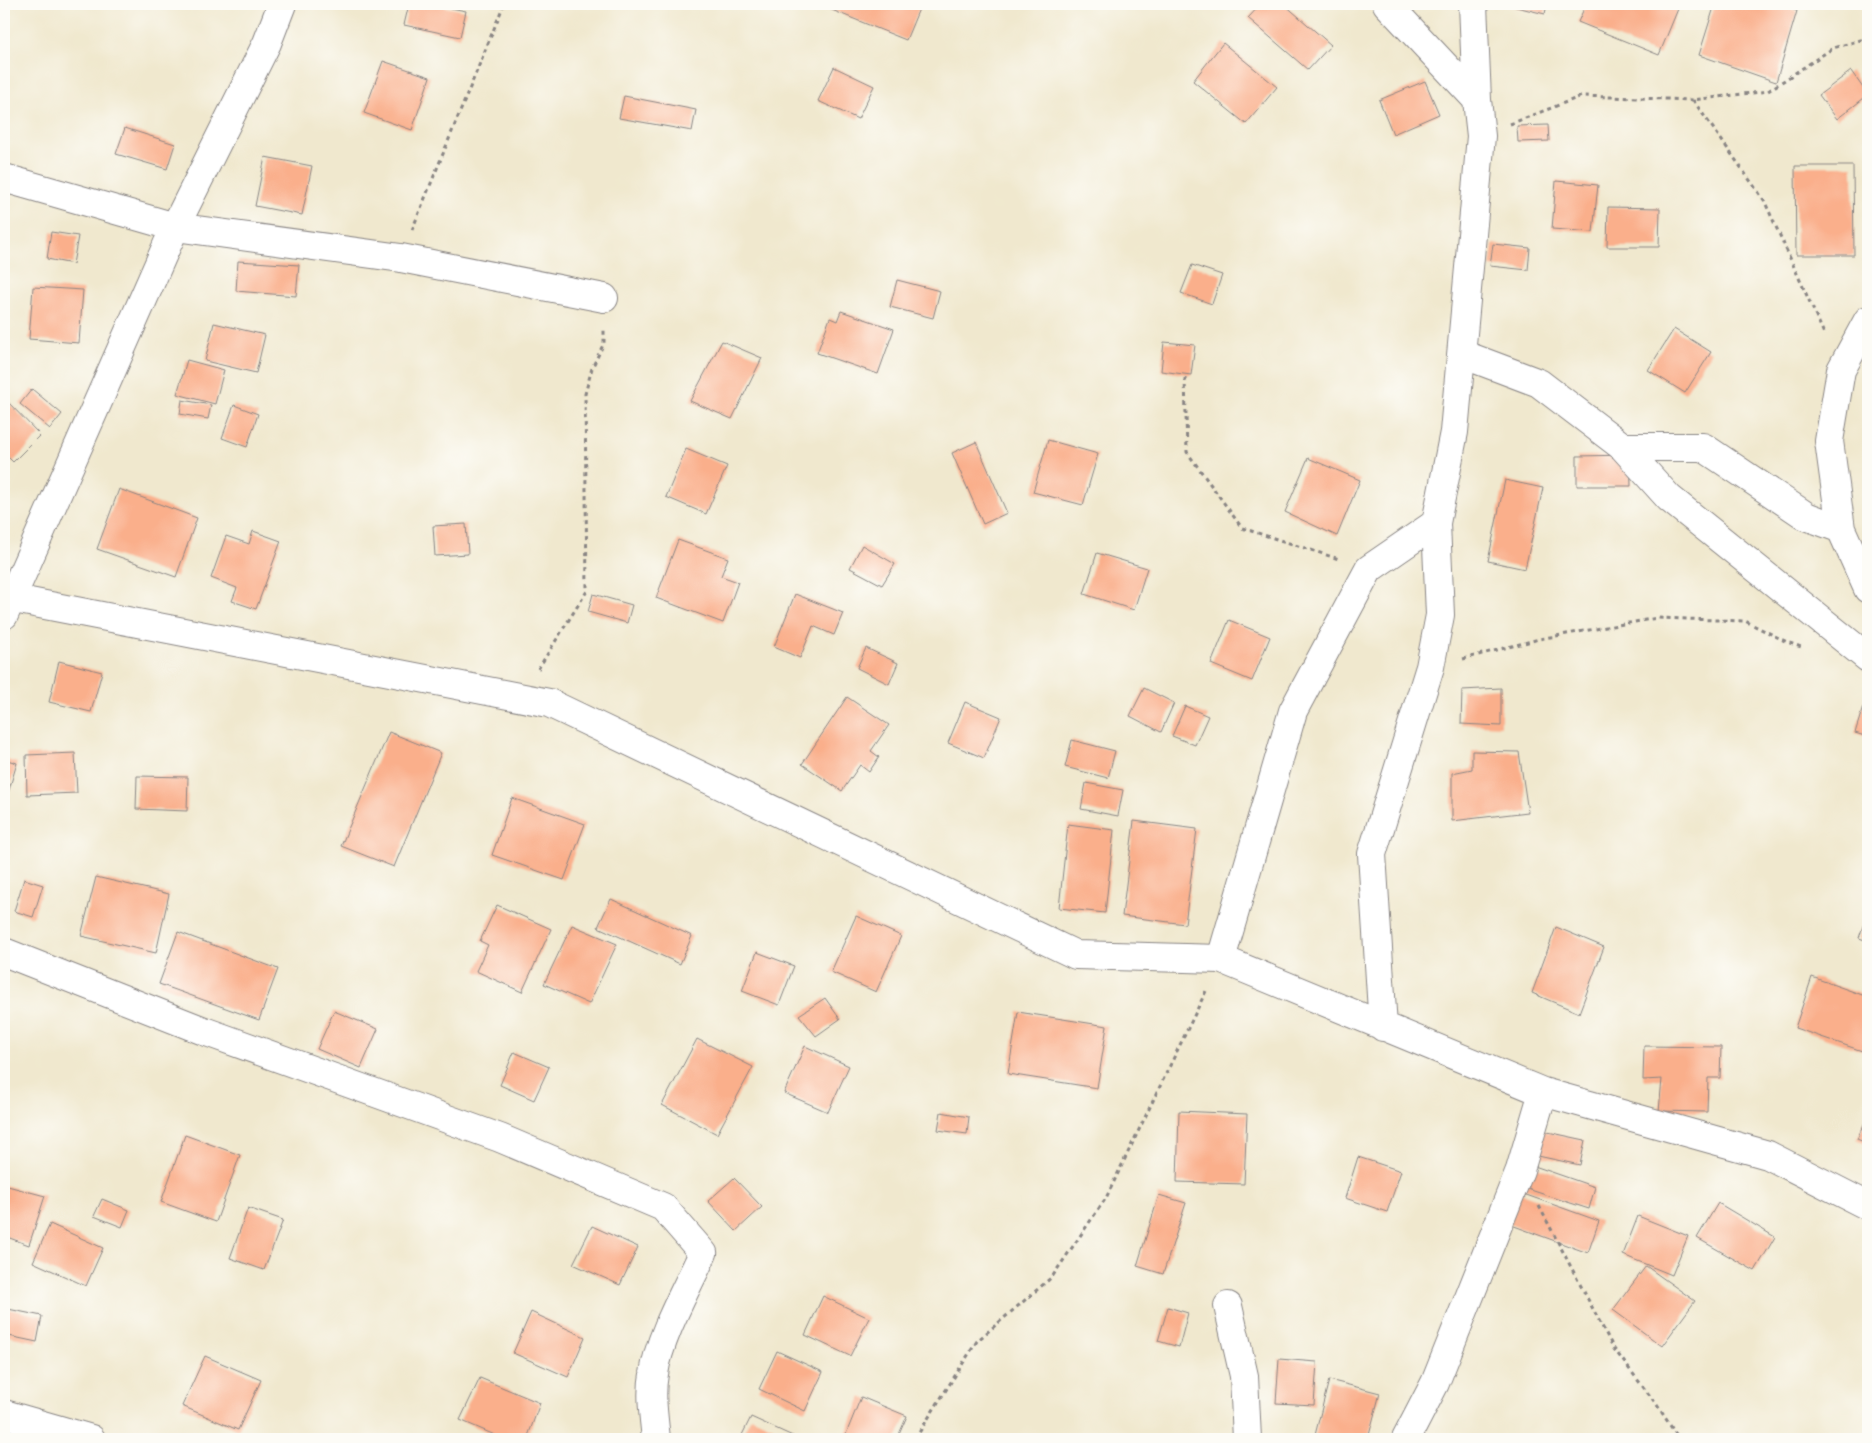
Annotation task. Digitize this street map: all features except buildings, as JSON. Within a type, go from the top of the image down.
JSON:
[{"type":"street","points":[[282,4],[267,44],[175,228],[6,604],[549,703],[1076,954],[1221,959],[1543,1092],[1768,1155],[1868,1206]]},
{"type":"street","points":[[1387,4],[1477,100]]},
{"type":"street","points":[[1383,1027],[1372,854],[1430,667],[1440,615],[1436,523],[1454,432],[1481,136],[1477,100],[1473,4]]},
{"type":"street","points":[[4,178],[175,228],[400,258],[604,298]]},
{"type":"street","points":[[1868,320],[1841,370],[1829,441],[1841,529],[1868,589]]},
{"type":"street","points":[[1462,354],[1539,383],[1623,447],[1669,498],[1868,658]]},
{"type":"street","points":[[1623,447],[1703,447],[1806,516],[1841,529]]},
{"type":"street","points":[[1221,959],[1294,711],[1369,569],[1436,523]]},
{"type":"street","points":[[4,952],[204,1031],[500,1138],[663,1207],[703,1253],[664,1340],[654,1374],[653,1412],[656,1439]]},
{"type":"street","points":[[1406,1439],[1435,1383],[1520,1170],[1543,1092]]},
{"type":"street","points":[[1228,1306],[1244,1376],[1247,1439]]},
{"type":"street","points":[[4,1414],[91,1439]]},
{"type":"path","points":[[400,258],[504,4]]},
{"type":"path","points":[[1481,136],[1582,96],[1693,100],[1768,92],[1832,48],[1868,38]]},
{"type":"path","points":[[1693,100],[1764,200],[1841,370]]},
{"type":"path","points":[[520,698],[587,591],[585,394],[592,368],[604,343],[604,298]]},
{"type":"path","points":[[1185,378],[1187,452],[1242,528],[1369,569]]},
{"type":"path","points":[[1430,667],[1539,639],[1658,618],[1745,621],[1787,642],[1805,648]]},
{"type":"path","points":[[915,1439],[978,1341],[1052,1277],[1106,1198],[1221,959]]},
{"type":"path","points":[[1520,1170],[1614,1349],[1657,1405],[1679,1439]]}]
